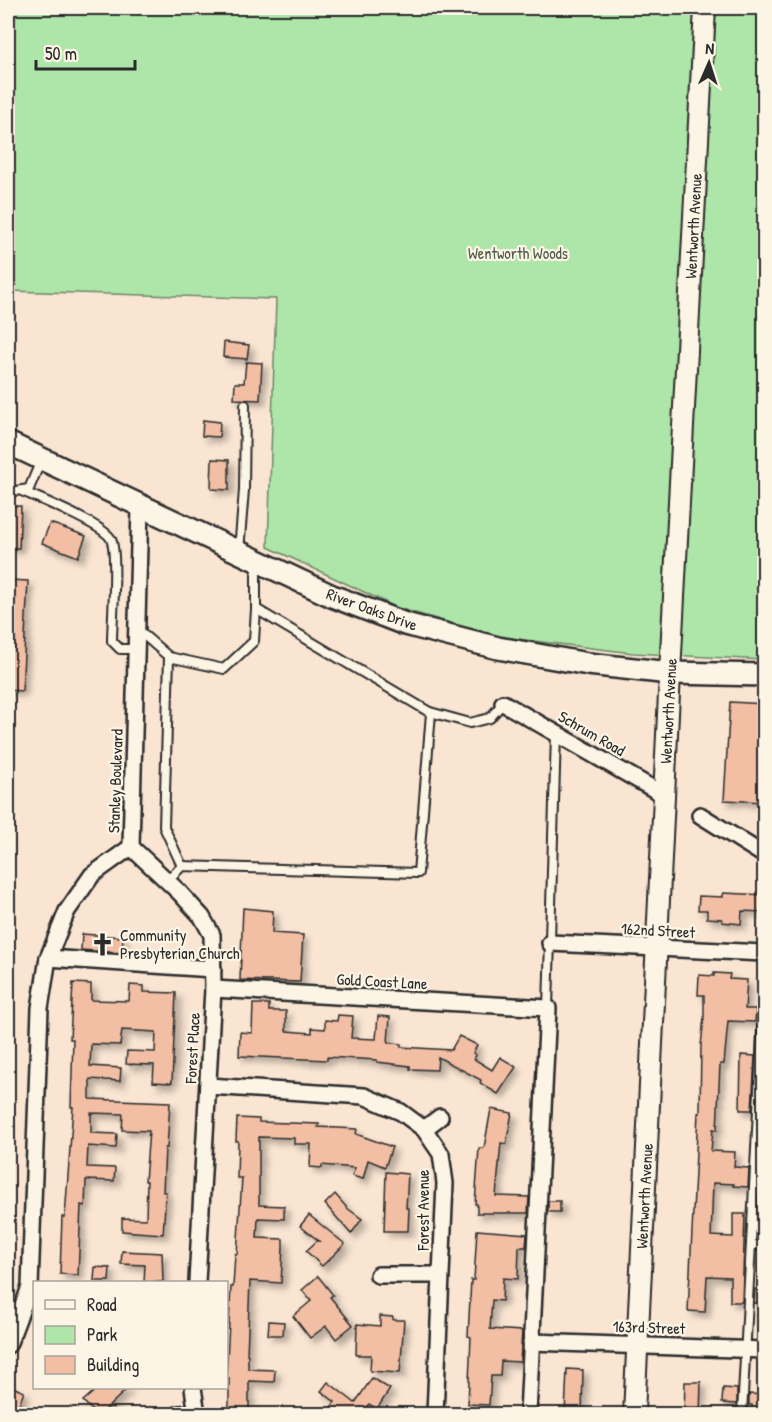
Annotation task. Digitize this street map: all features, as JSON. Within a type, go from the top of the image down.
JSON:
[{"type":"main road","name":"River Oaks Drive","points":[[8,443],[332,596],[405,624],[498,648],[588,664],[670,674],[765,675]]},
{"type":"street","name":"Wentworth Avenue","points":[[634,1414],[705,8]]},
{"type":"street","name":"Stanley Boulevard","points":[[8,1345],[30,1287],[40,1008],[48,958],[67,911],[92,875],[131,847],[140,507]]},
{"type":"street","name":"Schrum Road","points":[[503,703],[664,795]]},
{"type":"street","points":[[700,815],[765,855]]},
{"type":"street","name":"Forest Place","points":[[131,847],[202,917],[213,935],[213,989],[197,1281]]},
{"type":"street","name":"162nd Street","points":[[550,943],[765,953]]},
{"type":"street","points":[[48,958],[213,969]]},
{"type":"street","name":"Gold Coast Lane","points":[[213,989],[548,1008]]},
{"type":"street","points":[[528,1414],[548,1008]]},
{"type":"street","name":"Forest Avenue","points":[[208,1086],[364,1096],[401,1112],[424,1129],[441,1154],[445,1183],[435,1414]]},
{"type":"street","points":[[424,1129],[440,1117]]},
{"type":"street","points":[[378,1275],[440,1275]]},
{"type":"street","name":"163rd Street","points":[[531,1342],[765,1350]]},
{"type":"street","points":[[180,1414],[197,1414],[193,1389]]},
{"type":"lane","points":[[137,629],[170,657],[224,669],[254,641],[256,609],[247,556],[243,501],[245,405]]},
{"type":"lane","points":[[8,492],[29,489],[42,459]]},
{"type":"lane","points":[[22,490],[96,526],[111,538],[114,553],[112,641],[120,649],[136,650]]},
{"type":"lane","points":[[256,609],[430,712],[470,723],[489,718],[503,703]]},
{"type":"lane","points":[[170,657],[164,827],[182,866]]},
{"type":"lane","points":[[166,881],[182,866],[418,873],[430,712]]},
{"type":"lane","points":[[548,1008],[556,733]]},
{"type":"lane","points":[[742,1414],[765,997]]},
{"type":"lane","points":[[751,1245],[765,1245]]},
{"type":"green space","name":"Wentworth Woods","points":[[8,8],[764,8],[764,660],[633,653],[500,637],[398,608],[268,547],[276,299],[8,291]]},
{"type":"building","points":[[224,342],[249,345],[247,359],[223,357]]},
{"type":"building","points":[[246,362],[262,363],[260,400],[234,399],[235,383],[244,383]]},
{"type":"building","points":[[203,420],[220,422],[219,437],[202,436]]},
{"type":"building","points":[[212,459],[229,460],[229,490],[211,489]]},
{"type":"building","points":[[8,506],[21,506],[19,548],[8,548]]},
{"type":"building","points":[[50,523],[86,536],[78,557],[42,543]]},
{"type":"building","points":[[8,580],[28,581],[22,691],[8,690]]},
{"type":"building","points":[[730,702],[765,704],[765,802],[724,800]]},
{"type":"building","points":[[723,893],[765,895],[764,912],[742,911],[741,924],[707,918],[707,910],[698,910],[699,896],[723,897]]},
{"type":"building","points":[[243,908],[273,911],[272,933],[303,935],[300,982],[240,980]]},
{"type":"building","name":"Community Presbyterian Church","points":[[82,934],[123,937],[122,953],[81,950]]},
{"type":"building","points":[[714,973],[730,974],[729,979],[747,980],[745,1009],[756,1009],[755,1022],[728,1021],[724,1064],[720,1064],[717,1130],[713,1129],[711,1151],[735,1152],[734,1167],[749,1168],[748,1187],[713,1183],[711,1236],[733,1237],[733,1214],[745,1214],[742,1302],[730,1302],[730,1277],[707,1276],[705,1312],[688,1311],[704,1017],[704,995],[698,995],[699,975],[714,976]]},
{"type":"building","points":[[73,983],[91,984],[91,1000],[129,1001],[130,985],[144,986],[144,992],[176,993],[172,1082],[153,1082],[154,1065],[126,1064],[127,1051],[155,1052],[156,1032],[122,1030],[120,1045],[91,1044],[90,1066],[121,1068],[120,1081],[90,1079],[90,1099],[170,1102],[167,1148],[165,1148],[163,1192],[166,1192],[163,1234],[122,1231],[122,1218],[146,1219],[147,1181],[145,1181],[149,1131],[122,1130],[123,1114],[91,1113],[91,1133],[117,1134],[116,1148],[88,1146],[87,1167],[115,1168],[114,1181],[86,1180],[85,1206],[81,1205],[78,1275],[60,1274],[62,1217],[65,1217],[73,1107],[71,1107],[73,1039],[70,1039]]},
{"type":"building","points":[[253,1004],[269,1004],[269,1011],[286,1011],[286,1031],[312,1033],[312,1028],[325,1029],[325,1020],[337,1021],[338,1015],[353,1016],[351,1038],[376,1039],[378,1016],[390,1017],[388,1042],[401,1044],[401,1047],[451,1050],[459,1036],[477,1045],[473,1053],[476,1055],[474,1059],[492,1070],[500,1057],[516,1067],[498,1094],[480,1083],[481,1080],[438,1057],[437,1070],[410,1069],[410,1066],[377,1062],[377,1060],[239,1056],[240,1032],[252,1033]]},
{"type":"building","points":[[741,1055],[755,1056],[752,1110],[740,1110]]},
{"type":"building","points":[[491,1109],[512,1113],[506,1144],[501,1143],[496,1196],[529,1197],[528,1213],[477,1213],[477,1204],[475,1204],[479,1148],[484,1148]]},
{"type":"building","points":[[237,1118],[259,1119],[259,1122],[319,1124],[318,1127],[357,1129],[356,1134],[392,1147],[385,1167],[368,1160],[363,1179],[352,1176],[355,1168],[322,1165],[322,1168],[310,1167],[311,1144],[294,1144],[294,1138],[259,1137],[259,1205],[284,1206],[284,1219],[258,1218],[257,1238],[283,1239],[283,1247],[281,1283],[250,1281],[248,1369],[275,1370],[274,1382],[249,1381],[249,1413],[229,1413],[228,1342],[231,1287],[233,1287],[235,1254],[237,1254],[242,1178],[237,1178],[238,1141],[236,1141]]},
{"type":"building","points":[[386,1172],[408,1174],[406,1208],[409,1208],[408,1231],[384,1231]]},
{"type":"building","points":[[335,1194],[347,1208],[362,1219],[351,1234],[325,1204]]},
{"type":"building","points":[[548,1201],[560,1201],[560,1212],[548,1212]]},
{"type":"building","points":[[309,1215],[345,1244],[322,1266],[306,1251],[319,1241],[300,1226]]},
{"type":"building","points":[[477,1230],[527,1234],[526,1247],[519,1247],[518,1279],[503,1278],[502,1301],[492,1300],[490,1329],[522,1331],[520,1362],[501,1361],[500,1376],[491,1376],[489,1405],[468,1404],[471,1337],[468,1336]]},
{"type":"building","points":[[122,1251],[162,1253],[163,1281],[144,1281],[145,1265],[121,1264]]},
{"type":"building","points":[[95,1267],[110,1268],[109,1281],[94,1281]]},
{"type":"building","points":[[318,1276],[333,1295],[330,1297],[353,1325],[336,1339],[326,1326],[310,1338],[293,1316],[311,1301],[302,1290]]},
{"type":"building","points":[[755,1289],[765,1289],[765,1304],[754,1303]]},
{"type":"building","points":[[380,1316],[393,1317],[393,1320],[404,1320],[400,1373],[370,1371],[371,1355],[356,1355],[357,1324],[380,1326]]},
{"type":"building","points":[[269,1321],[284,1322],[283,1335],[268,1335]]},
{"type":"building","points":[[567,1369],[583,1370],[582,1414],[565,1414]]},
{"type":"building","points":[[372,1378],[390,1389],[377,1409],[369,1404],[365,1410],[370,1414],[326,1414],[335,1402],[321,1391],[328,1382],[355,1403]]},
{"type":"building","points":[[685,1382],[701,1382],[700,1414],[684,1414]]},
{"type":"building","points":[[8,1385],[24,1392],[16,1412],[8,1409]]},
{"type":"building","points":[[723,1388],[737,1389],[737,1404],[722,1403]]},
{"type":"building","points":[[97,1389],[127,1389],[105,1410],[104,1414],[96,1414],[83,1401]]},
{"type":"building","points":[[749,1394],[765,1395],[765,1410],[752,1410],[752,1405],[749,1405]]},
{"type":"place","name":"Community Presbyterian Church","points":[[102,944]]}]
